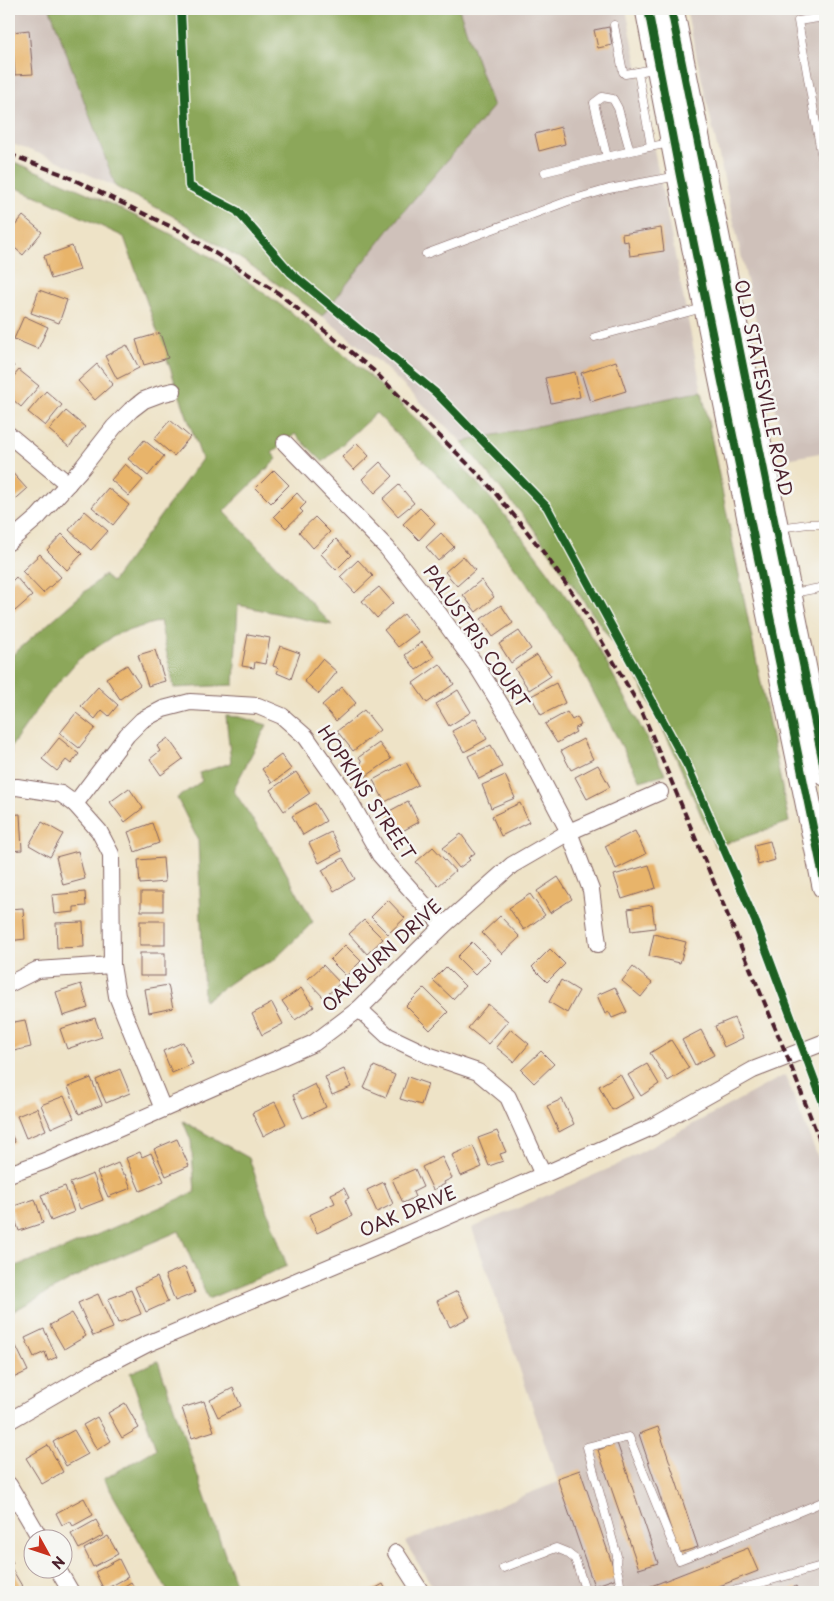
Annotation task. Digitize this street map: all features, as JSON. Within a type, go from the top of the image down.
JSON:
[{"type":"main road","name":"OLD STATESVILLE ROAD","points":[[648,9],[649,69],[675,142],[680,176],[708,307],[817,756]]},
{"type":"main road","name":"OLD STATESVILLE ROAD","points":[[672,9],[790,594],[817,756],[825,886]]},
{"type":"street","points":[[9,542],[38,517],[131,410],[144,400],[173,391]]},
{"type":"street","points":[[9,435],[68,484]]},
{"type":"street","name":"PALUSTRIS COURT","points":[[285,443],[387,548],[439,614],[478,668],[512,723],[569,832],[591,890],[598,944]]},
{"type":"street","name":"HOPKINS STREET","points":[[75,804],[127,736],[142,720],[163,709],[190,702],[258,706],[282,716],[306,737],[344,791],[380,855],[444,926]]},
{"type":"street","points":[[9,788],[17,787],[60,794],[75,804],[99,831],[111,854],[112,965],[117,996],[163,1109]]},
{"type":"street","name":"OAKBURN DRIVE","points":[[9,1174],[45,1161],[314,1043],[359,1009],[444,926],[512,865],[569,832],[660,792]]},
{"type":"street","points":[[9,984],[37,970],[112,965]]},
{"type":"street","points":[[359,1009],[388,1036],[428,1055],[478,1072],[508,1097],[543,1175]]},
{"type":"street","name":"OAK DRIVE","points":[[9,1421],[95,1371],[147,1344],[391,1241],[652,1127],[753,1070],[825,1042]]},
{"type":"street","points":[[9,1485],[34,1528]]},
{"type":"street","points":[[396,1553],[420,1592]]},
{"type":"street","points":[[63,1578],[71,1592]]},
{"type":"lane","points":[[825,17],[798,21],[825,175]]},
{"type":"lane","points":[[614,25],[623,72],[625,74],[649,69],[651,146]]},
{"type":"lane","points":[[607,157],[594,103],[602,97],[613,99],[618,108],[630,151]]},
{"type":"lane","points":[[545,172],[675,142]]},
{"type":"lane","points":[[426,254],[568,201],[609,189],[680,176]]},
{"type":"lane","points":[[594,337],[708,307]]},
{"type":"lane","points":[[777,529],[808,524],[825,524]]},
{"type":"lane","points":[[790,594],[825,588]]},
{"type":"lane","points":[[618,1592],[621,1585],[615,1564],[617,1556],[587,1447],[629,1437],[679,1560],[825,1502]]},
{"type":"lane","points":[[503,1568],[556,1548],[566,1552],[575,1559],[586,1592]]},
{"type":"lane","points":[[729,1592],[825,1565]]},
{"type":"shaded area","points":[[9,9],[50,9],[116,187],[52,158],[9,143]]},
{"type":"shaded area","points":[[459,9],[626,9],[702,391],[462,442],[380,363],[322,316],[402,213],[493,107]]},
{"type":"shaded area","points":[[686,9],[825,9],[825,452],[787,459]]},
{"type":"shaded area","points":[[785,1075],[825,1175],[825,1592],[436,1592],[405,1542],[558,1482],[472,1228],[615,1166]]},
{"type":"green space","points":[[50,9],[459,9],[493,107],[402,213],[322,316],[249,264],[171,215],[116,187]]},
{"type":"green space","points":[[9,160],[110,204],[183,240],[211,257],[319,334],[396,400],[468,472],[533,551],[563,592],[604,659],[665,774],[640,781],[578,663],[525,581],[485,529],[441,479],[376,413],[323,462],[295,434],[272,453],[277,459],[224,511],[332,625],[238,605],[234,685],[174,688],[160,621],[117,634],[79,659],[50,692],[11,747],[11,771],[9,771],[9,658],[104,575],[112,582],[202,459],[124,237],[9,185]]},
{"type":"green space","points":[[702,391],[789,822],[715,847],[671,746],[638,679],[530,524],[462,442]]},
{"type":"green space","points":[[226,716],[240,717],[267,725],[233,790],[276,854],[313,922],[273,961],[244,973],[204,1001],[198,840],[177,798],[202,781],[199,773],[231,763]]},
{"type":"green space","points":[[183,1121],[249,1158],[287,1266],[208,1299],[179,1231],[94,1267],[12,1312],[9,1302],[9,1268],[62,1250],[195,1192],[191,1141]]},
{"type":"green space","points":[[158,1361],[238,1592],[168,1592],[104,1479],[156,1449],[130,1373]]},
{"type":"building","points":[[609,27],[612,45],[598,48],[594,30]]},
{"type":"building","points":[[29,30],[33,74],[15,75],[12,32]]},
{"type":"building","points":[[561,127],[565,144],[539,151],[535,134]]},
{"type":"building","points":[[23,216],[42,232],[23,255],[9,243],[9,233]]},
{"type":"building","points":[[661,228],[664,251],[630,256],[628,241],[623,242],[622,234]]},
{"type":"building","points":[[72,246],[80,270],[51,279],[44,256]]},
{"type":"building","points":[[39,290],[67,300],[59,323],[31,313]]},
{"type":"building","points":[[24,316],[48,327],[38,349],[14,339]]},
{"type":"building","points":[[160,333],[168,358],[144,365],[136,340]]},
{"type":"building","points":[[127,345],[139,368],[117,379],[105,356]]},
{"type":"building","points":[[9,361],[14,366],[9,373]]},
{"type":"building","points":[[616,361],[626,391],[590,402],[581,373]]},
{"type":"building","points":[[97,364],[113,384],[95,400],[78,381]]},
{"type":"building","points":[[19,370],[39,386],[21,407],[9,396],[9,382]]},
{"type":"building","points":[[575,372],[580,397],[551,403],[545,378]]},
{"type":"building","points":[[46,391],[62,405],[45,426],[28,412]]},
{"type":"building","points":[[66,411],[85,427],[69,447],[49,430]]},
{"type":"building","points":[[170,420],[190,437],[174,456],[154,439]]},
{"type":"building","points":[[144,440],[164,456],[148,476],[128,459]]},
{"type":"building","points":[[357,443],[369,456],[354,470],[342,457]]},
{"type":"building","points":[[380,462],[393,476],[375,493],[362,479]]},
{"type":"building","points":[[125,464],[143,480],[129,496],[111,480]]},
{"type":"building","points":[[9,469],[27,489],[9,505]]},
{"type":"building","points":[[274,470],[289,485],[271,503],[256,488]]},
{"type":"building","points":[[399,485],[414,503],[398,516],[383,499]]},
{"type":"building","points":[[108,488],[129,505],[113,525],[92,507]]},
{"type":"building","points":[[297,493],[306,503],[300,509],[303,512],[286,528],[274,516]]},
{"type":"building","points":[[420,508],[435,523],[419,540],[403,524]]},
{"type":"building","points":[[85,511],[108,531],[91,550],[69,530]]},
{"type":"building","points":[[315,517],[330,532],[313,548],[299,532]]},
{"type":"building","points":[[441,533],[454,547],[438,561],[426,547]]},
{"type":"building","points":[[62,534],[82,554],[67,570],[47,550]]},
{"type":"building","points":[[336,539],[351,555],[336,570],[321,554]]},
{"type":"building","points":[[40,554],[61,577],[43,593],[22,571]]},
{"type":"building","points":[[463,556],[475,570],[457,586],[445,572]]},
{"type":"building","points":[[358,560],[373,576],[355,593],[340,577]]},
{"type":"building","points":[[16,577],[32,596],[15,611],[9,604],[9,584]]},
{"type":"building","points":[[481,580],[494,597],[476,612],[463,595]]},
{"type":"building","points":[[379,587],[393,603],[377,618],[362,601]]},
{"type":"building","points":[[501,605],[513,623],[493,637],[481,619]]},
{"type":"building","points":[[404,614],[418,632],[398,647],[384,630]]},
{"type":"building","points":[[519,631],[531,649],[511,663],[499,644]]},
{"type":"building","points":[[248,634],[270,638],[265,664],[255,662],[254,668],[242,666]]},
{"type":"building","points":[[422,642],[434,657],[416,670],[405,655]]},
{"type":"building","points":[[280,646],[300,653],[291,679],[277,673],[279,668],[273,666]]},
{"type":"building","points":[[155,650],[165,681],[148,686],[138,655]]},
{"type":"building","points":[[537,655],[551,676],[529,690],[515,669]]},
{"type":"building","points":[[322,659],[337,672],[319,694],[304,681]]},
{"type":"building","points":[[440,664],[454,684],[427,703],[413,683]]},
{"type":"building","points":[[127,665],[140,685],[120,699],[106,678]]},
{"type":"building","points":[[556,683],[565,703],[541,715],[531,696]]},
{"type":"building","points":[[98,687],[118,705],[109,716],[102,710],[95,719],[81,706]]},
{"type":"building","points":[[342,687],[356,703],[336,721],[322,705]]},
{"type":"building","points":[[458,690],[471,712],[449,726],[436,704]]},
{"type":"building","points":[[364,710],[380,730],[353,751],[337,731]]},
{"type":"building","points":[[567,712],[572,720],[577,717],[581,725],[574,729],[576,732],[557,743],[545,724]]},
{"type":"building","points":[[76,713],[95,728],[79,748],[60,733]]},
{"type":"building","points":[[476,718],[487,739],[464,752],[452,731]]},
{"type":"building","points":[[59,738],[79,754],[71,764],[66,760],[57,771],[42,759]]},
{"type":"building","points":[[168,738],[183,759],[161,775],[150,759],[160,751],[157,746]]},
{"type":"building","points":[[583,739],[593,759],[571,770],[561,751]]},
{"type":"building","points":[[379,743],[391,759],[365,777],[357,766],[362,762],[359,757]]},
{"type":"building","points":[[491,745],[502,767],[479,779],[468,756]]},
{"type":"building","points":[[281,755],[291,769],[272,783],[262,769]]},
{"type":"building","points":[[406,762],[418,785],[385,802],[373,780]]},
{"type":"building","points":[[598,765],[610,787],[587,799],[575,777]]},
{"type":"building","points":[[296,772],[310,793],[284,811],[270,790]]},
{"type":"building","points":[[505,775],[515,798],[491,808],[482,785]]},
{"type":"building","points":[[129,788],[143,808],[125,822],[110,802]]},
{"type":"building","points":[[408,801],[419,822],[397,834],[386,813]]},
{"type":"building","points":[[315,803],[326,821],[303,835],[292,816]]},
{"type":"building","points":[[520,803],[529,822],[501,836],[492,816]]},
{"type":"building","points":[[20,814],[22,850],[9,851],[9,815]]},
{"type":"building","points":[[42,822],[63,834],[50,857],[29,845]]},
{"type":"building","points":[[152,823],[159,843],[135,852],[128,832]]},
{"type":"building","points":[[635,831],[646,854],[616,869],[605,846]]},
{"type":"building","points":[[331,832],[341,851],[319,863],[309,843]]},
{"type":"building","points":[[461,834],[475,853],[468,858],[470,860],[459,868],[443,848]]},
{"type":"building","points":[[770,841],[775,860],[758,865],[754,845]]},
{"type":"building","points":[[433,847],[455,871],[438,886],[416,862]]},
{"type":"building","points":[[78,851],[85,879],[63,885],[56,857]]},
{"type":"building","points":[[163,858],[165,882],[140,884],[138,860]]},
{"type":"building","points":[[343,858],[355,879],[334,891],[322,870]]},
{"type":"building","points":[[649,865],[656,888],[622,899],[614,875]]},
{"type":"building","points":[[558,877],[572,899],[550,913],[537,891]]},
{"type":"building","points":[[85,892],[86,906],[74,907],[74,912],[54,914],[52,895]]},
{"type":"building","points":[[141,892],[163,892],[163,911],[141,911]]},
{"type":"building","points":[[530,894],[545,915],[524,930],[509,908]]},
{"type":"building","points":[[388,900],[405,918],[388,934],[371,917]]},
{"type":"building","points":[[652,905],[655,928],[631,931],[628,909]]},
{"type":"building","points":[[23,908],[25,939],[9,941],[9,909]]},
{"type":"building","points":[[500,916],[520,937],[502,954],[482,933]]},
{"type":"building","points":[[364,920],[383,939],[367,954],[349,934]]},
{"type":"building","points":[[140,921],[165,921],[165,945],[140,945]]},
{"type":"building","points":[[83,922],[84,947],[57,948],[56,923]]},
{"type":"building","points":[[654,934],[686,942],[680,963],[649,956]]},
{"type":"building","points":[[472,942],[490,960],[475,975],[457,957]]},
{"type":"building","points":[[345,945],[361,961],[346,976],[330,960]]},
{"type":"building","points":[[550,949],[565,964],[547,982],[532,967]]},
{"type":"building","points":[[140,953],[165,953],[165,976],[140,976]]},
{"type":"building","points":[[323,965],[340,983],[324,998],[307,980]]},
{"type":"building","points":[[446,967],[465,986],[453,999],[433,980]]},
{"type":"building","points":[[633,967],[652,983],[641,997],[622,981]]},
{"type":"building","points":[[561,980],[579,991],[567,1013],[549,1002]]},
{"type":"building","points":[[81,984],[88,1008],[63,1016],[56,992]]},
{"type":"building","points":[[168,985],[173,1008],[149,1013],[145,989]]},
{"type":"building","points":[[615,987],[627,1012],[612,1018],[609,1012],[605,1014],[597,995]]},
{"type":"building","points":[[301,988],[314,1007],[295,1020],[282,1001]]},
{"type":"building","points":[[424,988],[448,1012],[430,1030],[406,1006]]},
{"type":"building","points":[[272,1003],[283,1024],[262,1035],[252,1014]]},
{"type":"building","points":[[488,1004],[508,1021],[488,1044],[468,1028]]},
{"type":"building","points":[[95,1018],[102,1037],[67,1049],[60,1029]]},
{"type":"building","points":[[734,1018],[743,1038],[724,1047],[715,1026]]},
{"type":"building","points":[[25,1020],[31,1047],[9,1052],[9,1023]]},
{"type":"building","points":[[511,1029],[529,1044],[514,1062],[496,1047]]},
{"type":"building","points":[[701,1030],[714,1055],[695,1065],[682,1040]]},
{"type":"building","points":[[671,1040],[689,1068],[668,1081],[650,1053]]},
{"type":"building","points":[[183,1042],[193,1064],[172,1073],[163,1051]]},
{"type":"building","points":[[541,1051],[554,1064],[534,1083],[521,1070]]},
{"type":"building","points":[[647,1064],[659,1084],[641,1096],[628,1075]]},
{"type":"building","points":[[374,1066],[395,1075],[386,1097],[364,1088]]},
{"type":"building","points":[[120,1069],[130,1093],[106,1103],[96,1080]]},
{"type":"building","points":[[344,1069],[351,1087],[332,1095],[325,1077]]},
{"type":"building","points":[[620,1074],[633,1098],[612,1110],[599,1086]]},
{"type":"building","points":[[408,1077],[428,1084],[421,1105],[400,1099]]},
{"type":"building","points":[[91,1078],[102,1105],[79,1114],[68,1087]]},
{"type":"building","points":[[315,1084],[326,1107],[303,1118],[293,1095]]},
{"type":"building","points":[[64,1096],[74,1118],[51,1128],[41,1105]]},
{"type":"building","points":[[562,1099],[574,1124],[559,1132],[547,1106]]},
{"type":"building","points":[[275,1102],[286,1124],[263,1136],[252,1113]]},
{"type":"building","points":[[37,1108],[46,1130],[26,1138],[17,1116]]},
{"type":"building","points":[[9,1130],[15,1142],[9,1145]]},
{"type":"building","points":[[497,1131],[506,1152],[500,1154],[503,1161],[489,1166],[478,1138]]},
{"type":"building","points":[[177,1139],[189,1166],[166,1176],[154,1149]]},
{"type":"building","points":[[473,1146],[482,1167],[461,1176],[452,1155]]},
{"type":"building","points":[[140,1152],[142,1157],[151,1153],[164,1181],[140,1191],[126,1158]]},
{"type":"building","points":[[442,1157],[452,1178],[433,1190],[422,1167]]},
{"type":"building","points":[[118,1163],[131,1188],[108,1197],[97,1172]]},
{"type":"building","points":[[415,1169],[423,1187],[413,1192],[415,1197],[403,1203],[392,1179]]},
{"type":"building","points":[[93,1174],[103,1200],[80,1209],[70,1183]]},
{"type":"building","points":[[384,1182],[393,1204],[377,1212],[367,1190]]},
{"type":"building","points":[[65,1186],[74,1212],[51,1221],[41,1195]]},
{"type":"building","points":[[344,1188],[349,1198],[345,1200],[352,1216],[317,1233],[309,1215],[335,1203],[331,1194]]},
{"type":"building","points":[[35,1199],[43,1223],[19,1231],[11,1207]]},
{"type":"building","points":[[185,1267],[195,1293],[175,1301],[165,1275]]},
{"type":"building","points":[[157,1277],[168,1302],[146,1312],[135,1287]]},
{"type":"building","points":[[131,1290],[141,1314],[118,1323],[108,1299]]},
{"type":"building","points":[[457,1291],[470,1317],[450,1327],[437,1301]]},
{"type":"building","points":[[98,1294],[113,1328],[93,1336],[78,1303]]},
{"type":"building","points":[[72,1313],[86,1336],[64,1349],[50,1325]]},
{"type":"building","points":[[44,1329],[57,1357],[48,1361],[45,1352],[34,1357],[25,1338]]},
{"type":"building","points":[[16,1346],[28,1371],[9,1380],[9,1350]]},
{"type":"building","points":[[233,1388],[241,1406],[218,1417],[210,1400]]},
{"type":"building","points":[[204,1401],[214,1431],[192,1438],[182,1408]]},
{"type":"building","points":[[125,1403],[139,1428],[122,1438],[108,1413]]},
{"type":"building","points":[[97,1417],[111,1441],[97,1450],[83,1425]]},
{"type":"building","points":[[658,1427],[698,1547],[679,1553],[639,1434]]},
{"type":"building","points":[[74,1430],[88,1454],[66,1466],[53,1442]]},
{"type":"building","points":[[617,1443],[658,1563],[639,1569],[598,1450]]},
{"type":"building","points":[[48,1445],[63,1472],[42,1484],[26,1458]]},
{"type":"building","points":[[580,1470],[617,1578],[594,1586],[557,1478]]},
{"type":"building","points":[[84,1498],[93,1515],[73,1526],[70,1521],[62,1525],[56,1513]]},
{"type":"building","points":[[96,1520],[104,1535],[79,1549],[72,1533]]},
{"type":"building","points":[[108,1536],[118,1554],[93,1567],[84,1549]]},
{"type":"building","points":[[748,1548],[758,1571],[704,1592],[636,1592]]},
{"type":"building","points":[[9,1555],[13,1563],[9,1566]]},
{"type":"building","points":[[119,1559],[128,1577],[104,1590],[95,1572]]},
{"type":"building","points":[[12,1569],[22,1586],[9,1592],[9,1571]]},
{"type":"building","points":[[131,1582],[137,1592],[115,1592]]},
{"type":"building","points":[[383,1584],[387,1592],[369,1592]]},
{"type":"building","points":[[796,1586],[799,1592],[786,1592]]},
{"type":"railway","points":[[9,154],[64,175],[180,231],[278,293],[373,370],[484,480],[517,519],[544,553],[582,607],[641,709],[787,1056],[825,1154]]},
{"type":"cycle path","points":[[181,9],[189,186],[237,211],[291,273],[436,393],[547,507],[688,767],[756,923],[825,1108]]},
{"type":"cycle path","points":[[648,9],[680,176],[825,886]]},
{"type":"cycle path","points":[[671,9],[825,773]]}]
